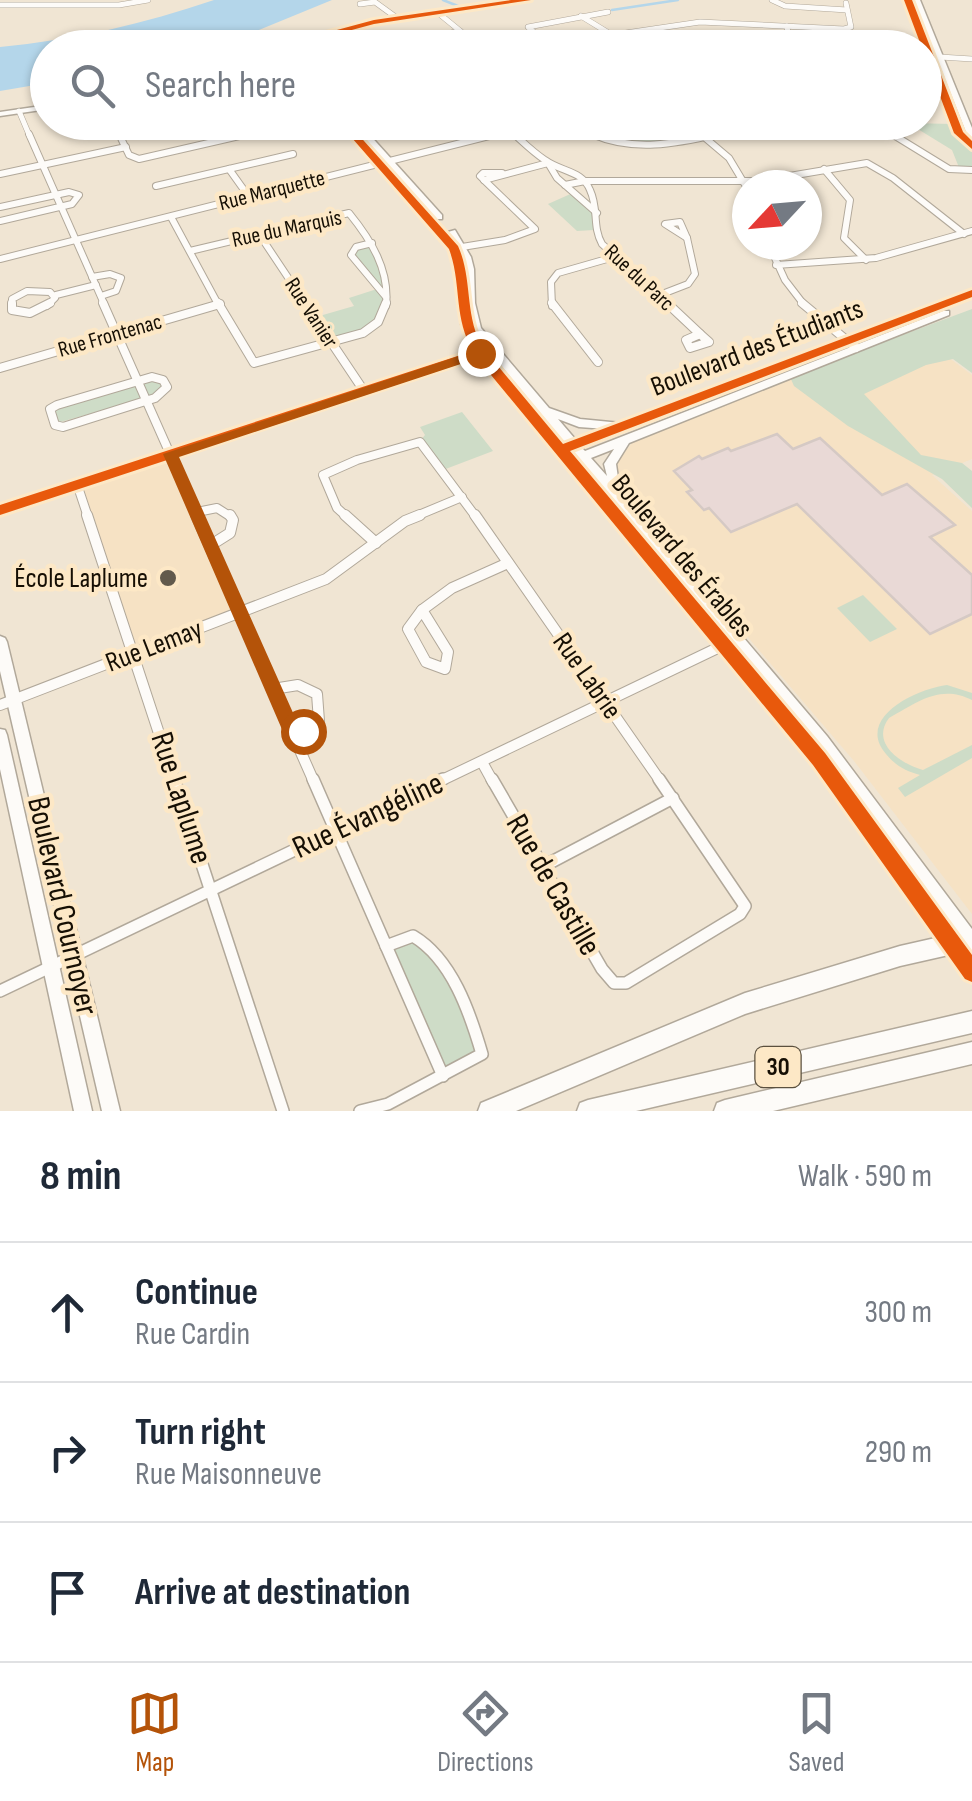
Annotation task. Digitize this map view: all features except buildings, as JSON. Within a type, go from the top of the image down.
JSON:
[{"type":"highway","points":[[489,1111],[569,1081],[745,1004],[900,956],[967,942]]},
{"type":"highway","name":"30","points":[[588,1111],[971,1022]]},
{"type":"highway","name":"30","points":[[725,1111],[972,1053]]},
{"type":"street","points":[[2,4],[148,0]]},
{"type":"street","points":[[351,30],[397,18],[527,0]]},
{"type":"street","points":[[641,30],[736,19],[787,26],[851,26],[846,6],[785,6],[772,0]]},
{"type":"street","points":[[918,0],[929,30]]},
{"type":"street","points":[[360,4],[378,3],[397,18]]},
{"type":"street","points":[[909,4],[921,9]]},
{"type":"street","points":[[909,4],[918,30]]},
{"type":"street","points":[[438,12],[459,30]]},
{"type":"street","points":[[531,30],[528,28],[608,12]]},
{"type":"street","points":[[581,16],[604,30]]},
{"type":"street","points":[[942,57],[972,59]]},
{"type":"street","points":[[942,64],[960,136],[972,146]]},
{"type":"street","points":[[942,83],[972,137]]},
{"type":"street","points":[[0,114],[30,110]]},
{"type":"street","points":[[20,111],[30,137]]},
{"type":"street","points":[[31,140],[443,1076]]},
{"type":"street","points":[[123,140],[135,159],[220,140]]},
{"type":"street","points":[[357,140],[459,247]]},
{"type":"street","points":[[370,140],[459,247]]},
{"type":"street","name":"Rue Marquette","points":[[0,259],[474,140]]},
{"type":"street","name":"Rue du Parc","points":[[521,140],[596,213]]},
{"type":"street","points":[[596,140],[623,147],[674,140]]},
{"type":"street","points":[[708,140],[730,158],[737,170]]},
{"type":"street","points":[[902,140],[949,168],[972,170]]},
{"type":"street","points":[[0,174],[126,146]]},
{"type":"street","points":[[156,186],[292,154]]},
{"type":"street","points":[[459,247],[505,240],[535,229],[480,176],[510,174],[548,163]]},
{"type":"street","name":"Rue du Parc","points":[[548,163],[586,181],[592,189],[595,231],[614,256],[700,334]]},
{"type":"street","points":[[815,170],[872,164],[916,196],[934,216],[968,233]]},
{"type":"street","points":[[824,168],[850,200],[844,238],[866,260]]},
{"type":"street","points":[[228,169],[249,197]]},
{"type":"street","points":[[565,185],[586,181],[732,185]]},
{"type":"street","points":[[0,207],[54,194],[72,192],[79,196],[74,203],[0,221]]},
{"type":"street","name":"Rue du Marquis","points":[[171,217],[190,251],[220,304],[254,363],[374,327],[386,297],[384,263],[346,213],[190,251]]},
{"type":"street","points":[[776,265],[824,267],[866,260],[968,233]]},
{"type":"street","name":"Rue Vanier","points":[[259,234],[364,391]]},
{"type":"street","points":[[657,296],[692,280],[695,270],[687,238]]},
{"type":"street","name":"Rue du Marquis","points":[[372,243],[354,249],[352,257],[386,297]]},
{"type":"street","name":"Boulevard des Érables","points":[[459,247],[472,273],[473,322],[486,351],[730,642]]},
{"type":"street","points":[[598,362],[552,308],[551,282],[555,275],[614,256]]},
{"type":"street","points":[[774,260],[798,302],[851,344]]},
{"type":"street","points":[[56,295],[27,291],[16,296],[10,307],[15,312],[32,313],[47,307],[56,295],[94,280],[110,274],[121,278],[116,291],[100,296]]},
{"type":"street","name":"Boulevard des Étudiants","points":[[571,453],[627,439],[972,294]]},
{"type":"street","name":"Boulevard des Étudiants","points":[[571,453],[629,424],[972,303]]},
{"type":"street","name":"Rue Frontenac","points":[[0,368],[220,304]]},
{"type":"street","points":[[0,510],[486,351]]},
{"type":"street","name":"Boulevard des Érables","points":[[486,351],[540,406],[571,453],[622,501],[819,759],[967,942],[972,972]]},
{"type":"street","points":[[152,377],[165,383],[166,390],[147,401],[62,427],[51,418],[52,407],[138,380],[152,377]]},
{"type":"street","points":[[540,406],[579,422],[629,424]]},
{"type":"street","points":[[622,501],[612,484],[610,464],[627,439]]},
{"type":"street","name":"Rue Labrie","points":[[376,543],[337,508],[324,475],[358,460],[420,442],[733,884],[745,906],[740,914]]},
{"type":"street","name":"Rue Laplume","points":[[77,484],[283,1111]]},
{"type":"street","name":"Rue Lemay","points":[[6,703],[333,576],[412,518],[462,497]]},
{"type":"street","points":[[197,512],[218,507],[228,511],[233,520],[230,532],[211,545]]},
{"type":"street","points":[[422,610],[448,652],[446,669],[429,667],[408,629],[422,610],[459,584],[508,564]]},
{"type":"street","name":"Boulevard Cournoyer","points":[[0,642],[6,703],[74,955],[111,1111]]},
{"type":"street","name":"Rue Évangéline","points":[[0,990],[730,642]]},
{"type":"street","points":[[273,688],[298,685],[312,690],[320,700],[319,720],[294,735]]},
{"type":"street","name":"Boulevard Cournoyer","points":[[0,735],[83,1111]]},
{"type":"street","name":"Rue de Castille","points":[[482,762],[602,969],[614,983],[622,985],[740,914]]},
{"type":"street","points":[[542,868],[673,798]]},
{"type":"street","points":[[360,1111],[388,1104],[480,1058],[482,1049],[430,945],[413,936],[386,946]]},
{"type":"shaded area","points":[[913,331],[972,375],[972,459],[932,475],[972,511],[972,914],[854,761],[625,494],[617,476],[618,461],[634,440]]},
{"type":"shaded area","name":"École Laplume","points":[[171,455],[238,611],[136,651],[80,485]]},
{"type":"green space","points":[[942,124],[953,124],[961,140],[972,147],[972,168],[960,170],[952,150],[936,140],[942,140]]},
{"type":"green space","points":[[613,140],[674,140],[653,143]]},
{"type":"green space","points":[[575,192],[596,213],[594,230],[577,231],[548,204]]},
{"type":"green space","points":[[360,247],[375,247],[385,267],[382,305],[374,326],[332,341],[316,317],[354,306],[349,298],[377,289],[353,257]]},
{"type":"green space","points":[[972,309],[972,373],[953,359],[926,365],[864,394],[921,455],[962,463],[972,471],[972,508],[942,479],[848,426],[794,386],[790,377]]},
{"type":"green space","points":[[145,378],[166,384],[163,393],[57,423],[52,407]]},
{"type":"green space","points":[[462,412],[493,451],[443,470],[420,441],[425,435],[420,427]]},
{"type":"green space","points":[[863,595],[897,629],[870,642],[837,608]]},
{"type":"green space","points":[[947,685],[972,693],[972,700],[939,694],[920,701],[889,718],[883,736],[898,758],[923,770],[972,745],[972,758],[905,797],[898,788],[920,775],[889,758],[878,741],[878,729],[884,717],[906,699]]},
{"type":"green space","points":[[412,936],[436,954],[481,1049],[444,1075],[387,946]]},
{"type":"water","points":[[214,0],[332,0],[259,30],[108,30]]},
{"type":"water","points":[[30,43],[30,86],[0,91],[0,47]]},
{"type":"waterway","points":[[443,0],[458,6]]},
{"type":"waterway","points":[[612,10],[678,0]]},
{"type":"cycle path","points":[[343,30],[527,0]]},
{"type":"cycle path","points":[[908,0],[920,30]]},
{"type":"cycle path","points":[[942,89],[959,133],[972,146]]},
{"type":"cycle path","points":[[358,140],[454,248],[462,275],[466,324],[480,353],[819,759],[972,972]]},
{"type":"cycle path","points":[[560,450],[972,293]]},
{"type":"cycle path","points":[[0,510],[492,349]]},
{"type":"place","name":"École Laplume","points":[[168,578]]},
{"type":"route","points":[[303,731],[294,735],[170,454],[480,353]]}]
